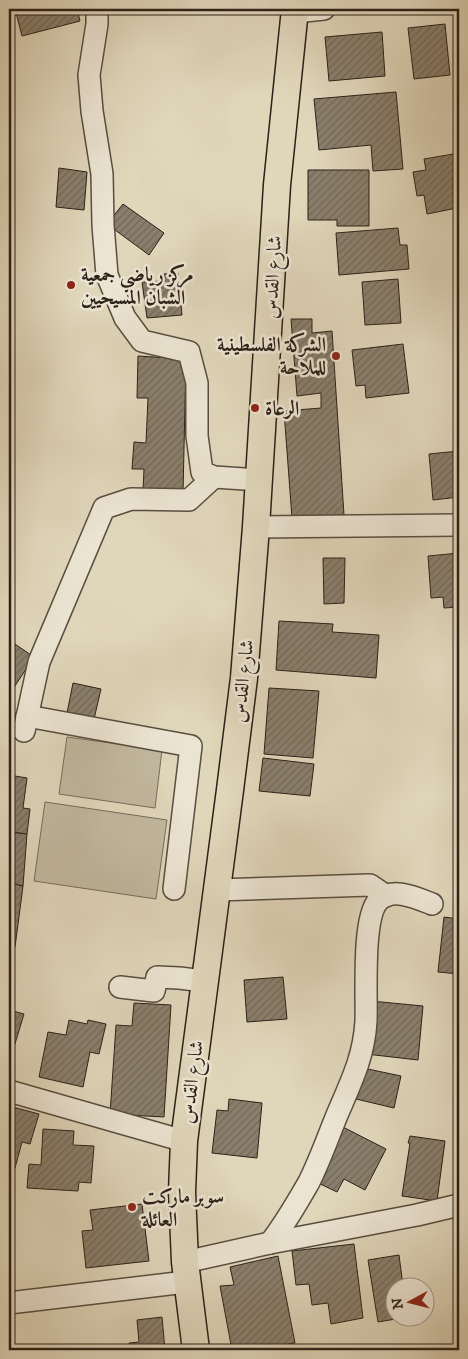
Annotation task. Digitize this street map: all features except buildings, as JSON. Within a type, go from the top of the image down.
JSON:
[{"type":"main road","name":"شارع القدس","points":[[196,1350],[185,1272],[182,1192],[184,1141],[244,678],[256,527],[276,185],[295,11]]},
{"type":"street","points":[[97,9],[89,75],[92,111],[102,174],[103,225],[107,274],[125,318],[142,341],[188,352],[197,383],[197,436],[202,472],[214,478],[259,480]]},
{"type":"street","points":[[295,11],[324,9]]},
{"type":"street","points":[[174,889],[191,746],[25,723],[39,662],[104,508],[131,499],[189,500],[214,478]]},
{"type":"street","points":[[256,527],[459,525]]},
{"type":"street","points":[[216,890],[370,885],[386,896]]},
{"type":"street","points":[[270,1243],[284,1225],[309,1180],[357,1070],[364,1042],[366,966],[371,914],[378,900],[399,893],[432,904]]},
{"type":"street","points":[[120,987],[154,992],[157,977],[204,981]]},
{"type":"street","points":[[9,1091],[184,1141]]},
{"type":"street","points":[[9,1303],[185,1272],[270,1243],[417,1215],[459,1205]]},
{"type":"shaded area","points":[[67,737],[162,750],[155,808],[59,794]]},
{"type":"shaded area","points":[[45,802],[167,820],[156,899],[34,881]]},
{"type":"place","name":"مركز رياضي جمعية الشبان المسيحيين","points":[[71,285]]},
{"type":"place","name":"الشركة الفلسطينية للملاحة","points":[[336,356]]},
{"type":"place","name":"الرعاة","points":[[255,408]]},
{"type":"place","name":"سوبر ماركت العائلة","points":[[132,1207]]}]
